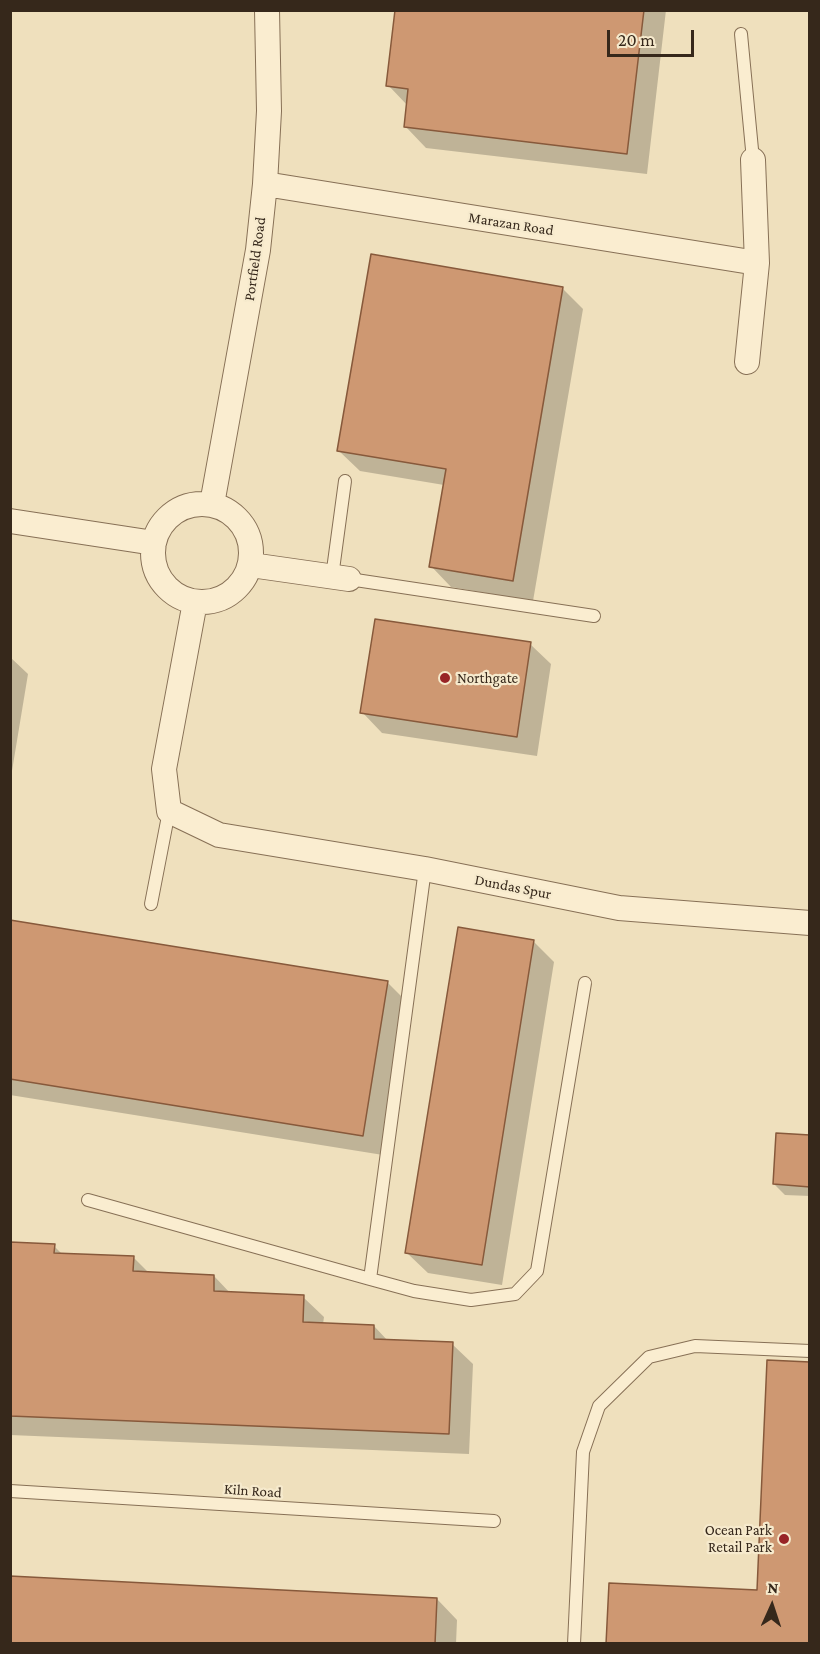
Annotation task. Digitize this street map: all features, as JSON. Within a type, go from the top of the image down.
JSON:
[{"type":"street","name":"Portfield Road","points":[[212,504],[258,250],[265,184],[268,111],[267,10]]},
{"type":"street","points":[[747,362],[757,263],[753,160]]},
{"type":"street","name":"Marazan Road","points":[[265,184],[757,263]]},
{"type":"street","points":[[212,504],[228,510],[241,521],[250,537],[251,565],[244,580],[232,593],[217,601],[195,602],[179,597],[165,586],[156,572],[154,543],[160,527],[171,514],[186,506],[212,504]]},
{"type":"street","points":[[10,521],[154,543]]},
{"type":"street","points":[[251,565],[340,578]]},
{"type":"street","points":[[169,811],[164,769],[195,602]]},
{"type":"street","name":"Dundas Spur","points":[[169,811],[219,835],[425,869],[620,908],[810,923]]},
{"type":"lane","points":[[741,34],[753,160]]},
{"type":"lane","points":[[345,481],[340,578],[594,616]]},
{"type":"lane","points":[[151,904],[169,811]]},
{"type":"lane","points":[[370,1279],[425,869]]},
{"type":"lane","points":[[88,1200],[414,1291],[471,1300],[515,1294],[537,1271],[585,983]]},
{"type":"lane","points":[[574,1644],[583,1452],[599,1406],[649,1357],[695,1346],[810,1351]]},
{"type":"lane","name":"Kiln Road","points":[[10,1491],[494,1521]]},
{"type":"building","points":[[395,10],[644,10],[627,154],[404,127],[408,89],[386,86]]},
{"type":"building","points":[[371,254],[563,287],[513,581],[429,567],[446,469],[337,451]]},
{"type":"building","name":"Northgate","points":[[375,619],[531,642],[517,737],[360,713]]},
{"type":"building","points":[[10,920],[388,981],[363,1136],[10,1079]]},
{"type":"building","points":[[458,927],[534,940],[482,1265],[405,1253]]},
{"type":"building","points":[[776,1133],[810,1135],[810,1187],[773,1184]]},
{"type":"building","points":[[10,1242],[55,1244],[54,1253],[134,1256],[133,1271],[214,1275],[214,1291],[304,1295],[303,1322],[374,1325],[374,1339],[453,1342],[449,1434],[10,1416]]},
{"type":"building","name":"Ocean Park Retail Park","points":[[767,1360],[810,1362],[810,1644],[606,1644],[609,1583],[757,1590]]},
{"type":"building","points":[[10,1576],[437,1598],[435,1644],[10,1644]]},
{"type":"place","name":"Northgate","points":[[445,678]]},
{"type":"place","name":"Ocean Park Retail Park","points":[[784,1539]]}]
